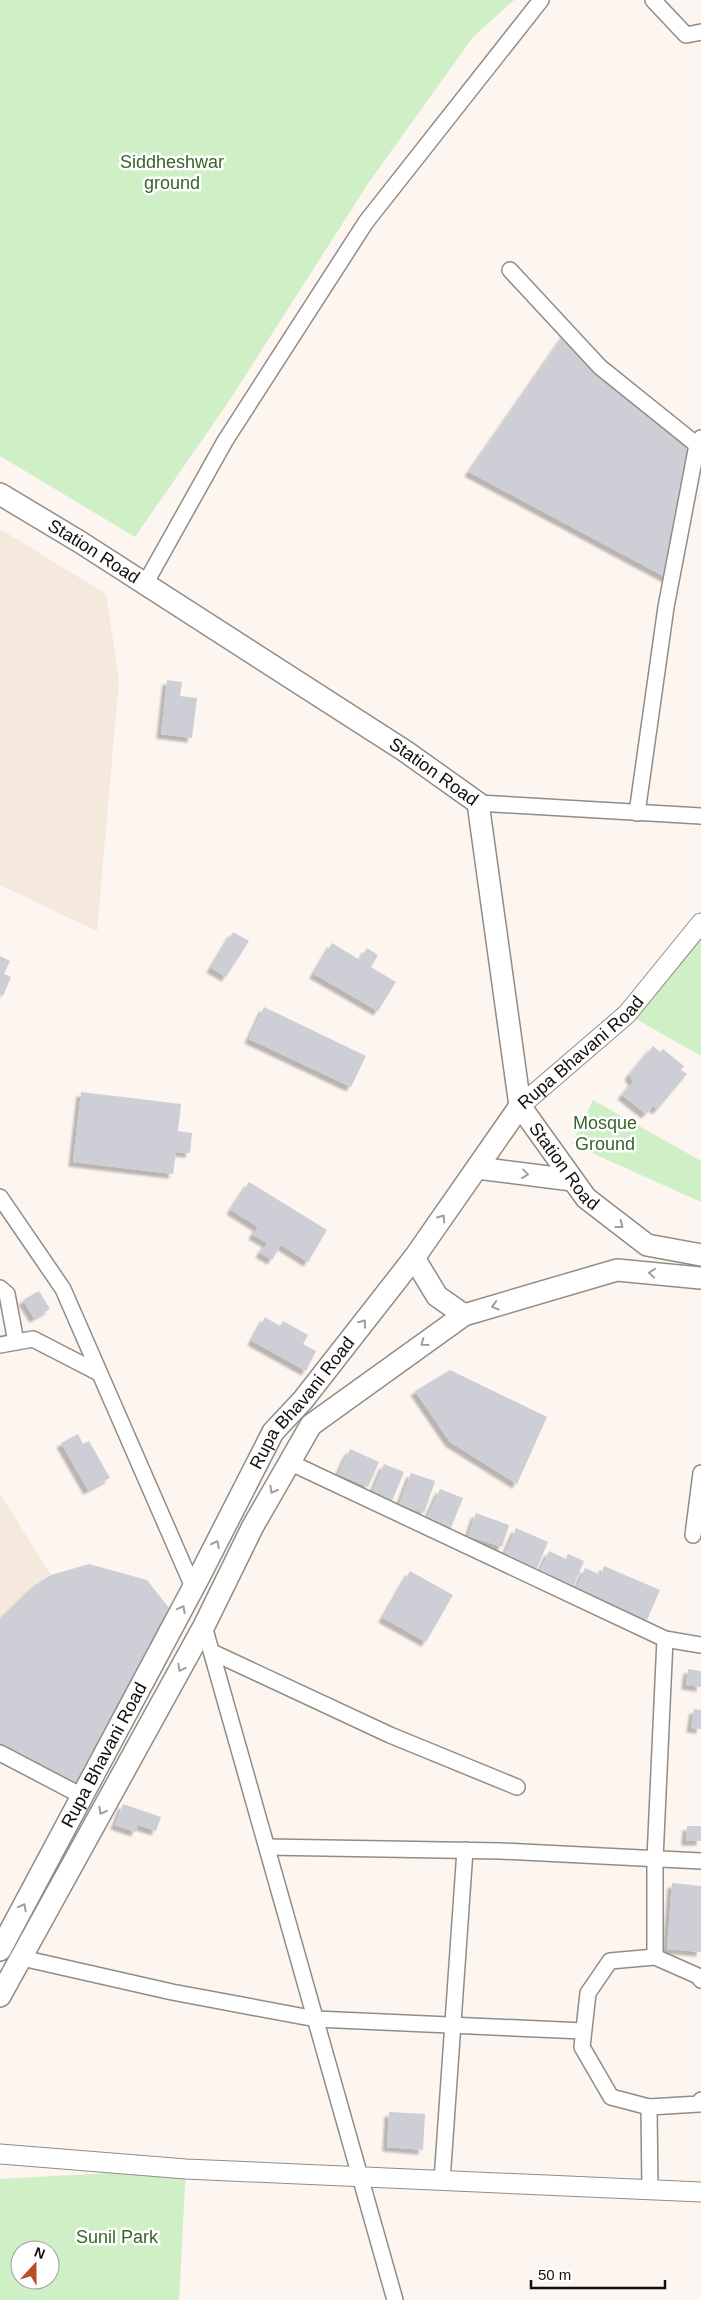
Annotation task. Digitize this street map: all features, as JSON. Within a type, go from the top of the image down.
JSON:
[{"type":"main road","name":"Station Road","points":[[0,494],[145,584],[405,751],[478,803],[520,1106],[586,1198],[647,1245],[701,1255]]},
{"type":"main road","name":"Rupa Bhavani Road","points":[[0,1950],[273,1432],[303,1400],[414,1258],[520,1106]]},
{"type":"main road","points":[[477,1168],[572,1180]]},
{"type":"main road","points":[[414,1258],[437,1296],[464,1314]]},
{"type":"main road","points":[[0,1996],[204,1626],[253,1526],[310,1425],[464,1314],[617,1270],[701,1278]]},
{"type":"street","points":[[145,584],[225,441],[366,222],[541,0]]},
{"type":"street","points":[[653,0],[686,35],[701,32]]},
{"type":"street","points":[[510,270],[600,367],[699,442],[666,607],[637,812]]},
{"type":"street","points":[[478,803],[701,816]]},
{"type":"street","name":"Rupa Bhavani Road","points":[[520,1106],[627,1014],[701,923]]},
{"type":"street","points":[[0,1197],[63,1289],[193,1587]]},
{"type":"street","points":[[0,1288],[7,1294],[16,1342]]},
{"type":"street","points":[[0,1345],[33,1338],[99,1373]]},
{"type":"street","points":[[289,1462],[665,1640],[701,1645]]},
{"type":"street","points":[[692,1535],[701,1473]]},
{"type":"street","points":[[204,1626],[395,2300]]},
{"type":"street","points":[[655,1957],[655,1859],[665,1640]]},
{"type":"street","points":[[212,1652],[390,1735],[517,1787]]},
{"type":"street","points":[[0,1753],[82,1796]]},
{"type":"street","points":[[267,1847],[465,1850],[701,1861]]},
{"type":"street","points":[[442,2181],[465,1850]]},
{"type":"street","points":[[701,1980],[698,1976],[655,1957],[610,1961],[588,1993],[582,2047],[611,2097],[649,2107],[699,2104],[701,2100]]},
{"type":"street","points":[[22,1958],[172,1992],[316,2019],[583,2030]]},
{"type":"street","points":[[649,2107],[650,2190]]},
{"type":"street","points":[[0,2154],[186,2169],[701,2192]]},
{"type":"shaded area","points":[[0,529],[106,594],[119,680],[97,931],[0,885]]},
{"type":"shaded area","points":[[0,1494],[51,1575],[0,1619]]},
{"type":"green space","name":"Siddheshwar ground","points":[[0,0],[514,0],[473,37],[369,182],[229,401],[135,537],[0,456]]},
{"type":"green space","points":[[701,927],[701,1056],[627,1014]]},
{"type":"green space","name":"Mosque Ground","points":[[593,1100],[701,1161],[701,1202],[572,1144]]},
{"type":"green space","name":"Sunil Park","points":[[186,2169],[179,2300],[0,2300],[0,2179]]},
{"type":"building","points":[[567,331],[697,445],[671,580],[469,472]]},
{"type":"building","points":[[167,680],[182,682],[180,696],[197,698],[192,738],[161,734]]},
{"type":"building","points":[[233,932],[249,941],[226,977],[211,968]]},
{"type":"building","points":[[332,943],[360,960],[367,948],[378,955],[371,967],[396,982],[378,1011],[314,974]]},
{"type":"building","points":[[0,956],[10,961],[4,974],[11,977],[3,996],[0,995]]},
{"type":"building","points":[[264,1007],[366,1056],[351,1087],[249,1039]]},
{"type":"building","points":[[653,1046],[660,1052],[663,1049],[684,1066],[681,1070],[687,1074],[657,1110],[653,1106],[646,1114],[622,1095],[633,1082],[629,1075]]},
{"type":"building","points":[[81,1092],[181,1104],[178,1131],[192,1133],[190,1153],[176,1152],[173,1174],[73,1162]]},
{"type":"building","points":[[249,1182],[327,1230],[308,1262],[281,1245],[272,1260],[260,1253],[267,1243],[253,1235],[258,1227],[231,1210]]},
{"type":"building","points":[[39,1291],[50,1309],[34,1318],[23,1300]]},
{"type":"building","points":[[265,1317],[280,1326],[283,1321],[308,1335],[303,1344],[316,1351],[306,1371],[252,1341]]},
{"type":"building","points":[[450,1370],[547,1417],[517,1484],[450,1442],[415,1391]]},
{"type":"building","points":[[78,1434],[83,1444],[89,1441],[110,1478],[88,1490],[61,1443]]},
{"type":"building","points":[[350,1449],[379,1462],[368,1487],[338,1474]]},
{"type":"building","points":[[384,1464],[404,1472],[392,1501],[372,1493]]},
{"type":"building","points":[[411,1473],[435,1481],[424,1513],[399,1505]]},
{"type":"building","points":[[440,1489],[463,1498],[450,1530],[426,1520]]},
{"type":"building","points":[[476,1513],[509,1525],[502,1547],[468,1536]]},
{"type":"building","points":[[516,1528],[548,1542],[536,1570],[504,1556]]},
{"type":"building","points":[[549,1551],[566,1559],[568,1554],[584,1561],[573,1587],[539,1573]]},
{"type":"building","points":[[89,1564],[147,1580],[177,1618],[82,1796],[0,1753],[0,1619],[34,1586],[51,1575]]},
{"type":"building","points":[[604,1566],[660,1590],[647,1620],[576,1589],[585,1568],[601,1575]]},
{"type":"building","points":[[410,1571],[453,1595],[426,1642],[383,1618]]},
{"type":"building","points":[[688,1669],[701,1671],[701,1687],[686,1685]]},
{"type":"building","points":[[694,1709],[701,1710],[701,1729],[691,1728]]},
{"type":"building","points":[[123,1804],[161,1817],[156,1831],[138,1825],[136,1832],[115,1825]]},
{"type":"building","points":[[687,1826],[701,1826],[701,1841],[686,1841]]},
{"type":"building","points":[[672,1883],[701,1886],[701,1952],[667,1949]]},
{"type":"building","points":[[389,2112],[425,2114],[423,2150],[387,2147]]}]
